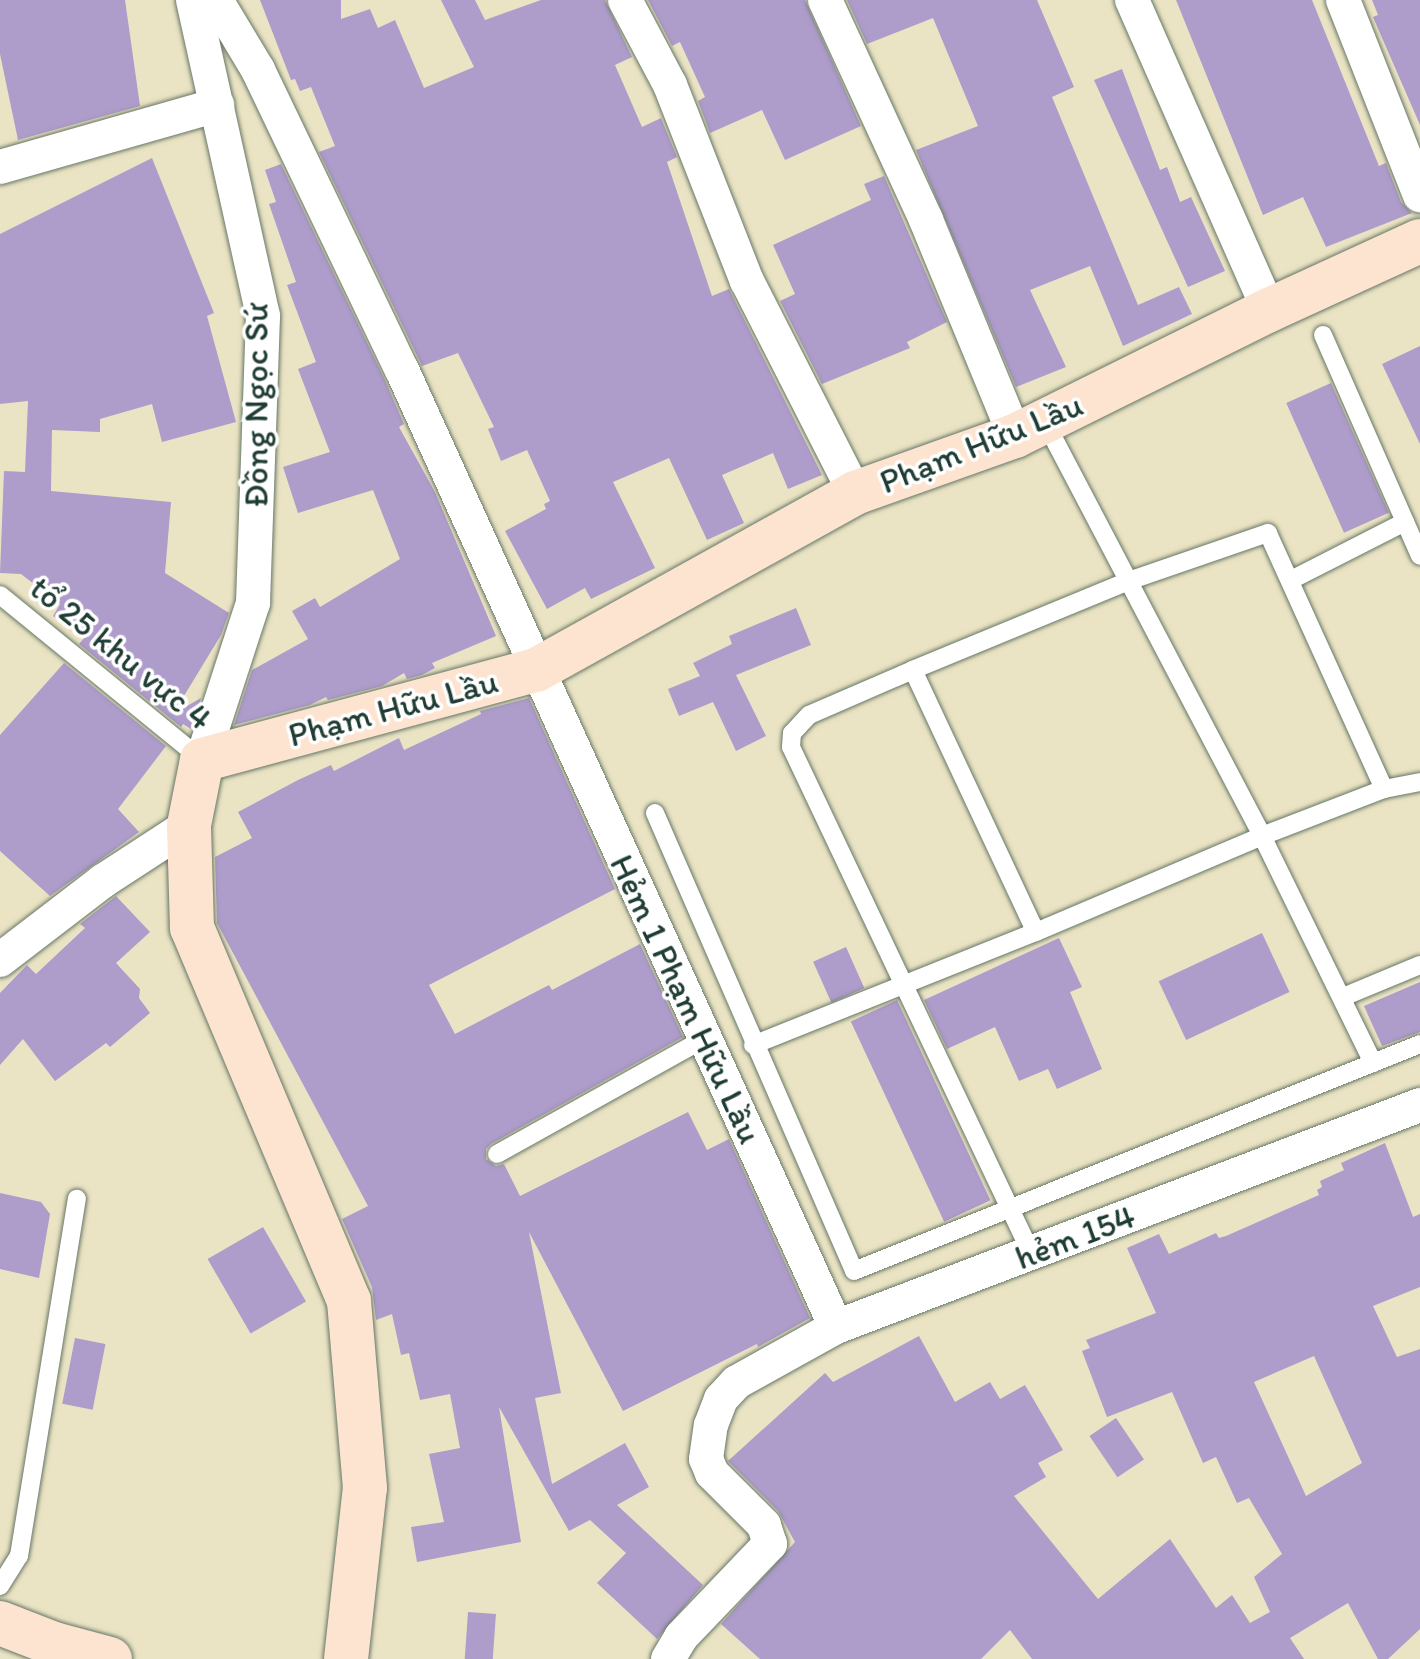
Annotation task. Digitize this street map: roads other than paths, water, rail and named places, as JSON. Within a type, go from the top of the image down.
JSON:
[{"type":"street","name":"Đồng Ngọc Sứ","points":[[193,0],[263,316],[253,603],[202,760]]},
{"type":"street","name":"Hẻm 1 Phạm Hữu Lầu","points":[[216,0],[258,70],[395,356],[836,1327]]},
{"type":"street","points":[[625,0],[670,85],[747,281],[855,493]]},
{"type":"street","points":[[825,0],[926,220],[1030,429]]},
{"type":"street","points":[[1132,0],[1269,310]]},
{"type":"street","points":[[1343,0],[1420,195]]},
{"type":"street","points":[[0,167],[217,105]]},
{"type":"street","name":"Phạm Hữu Lầu","points":[[202,760],[536,670],[855,493],[1030,429],[1269,310],[1420,241]]},
{"type":"street","points":[[202,760],[189,825],[192,928],[349,1301],[365,1488],[346,1659]]},
{"type":"street","points":[[0,960],[103,881],[189,825]]},
{"type":"street","name":"hẻm 154","points":[[668,1659],[681,1637],[770,1544],[764,1525],[712,1473],[706,1459],[711,1425],[721,1399],[737,1382],[836,1327],[1420,1105]]},
{"type":"street","points":[[0,1623],[54,1644],[110,1659]]},
{"type":"lane","points":[[1323,335],[1420,556]]},
{"type":"lane","points":[[1030,429],[1126,582],[1262,836],[1373,1063]]},
{"type":"lane","points":[[1291,580],[1405,522]]},
{"type":"lane","points":[[1031,1253],[791,747],[792,733],[809,715],[913,670],[1126,582],[1268,533],[1384,789]]},
{"type":"lane","name":"tổ 25 khu vực 4","points":[[0,595],[202,760]]},
{"type":"lane","points":[[913,670],[1036,932]]},
{"type":"lane","points":[[753,1045],[1036,932],[1262,836],[1384,789],[1420,782]]},
{"type":"lane","points":[[655,813],[753,1045],[854,1271],[1420,1044]]},
{"type":"lane","points":[[1343,997],[1420,965]]},
{"type":"lane","points":[[497,1154],[704,1039]]},
{"type":"lane","points":[[0,1586],[19,1556],[77,1199]]}]
